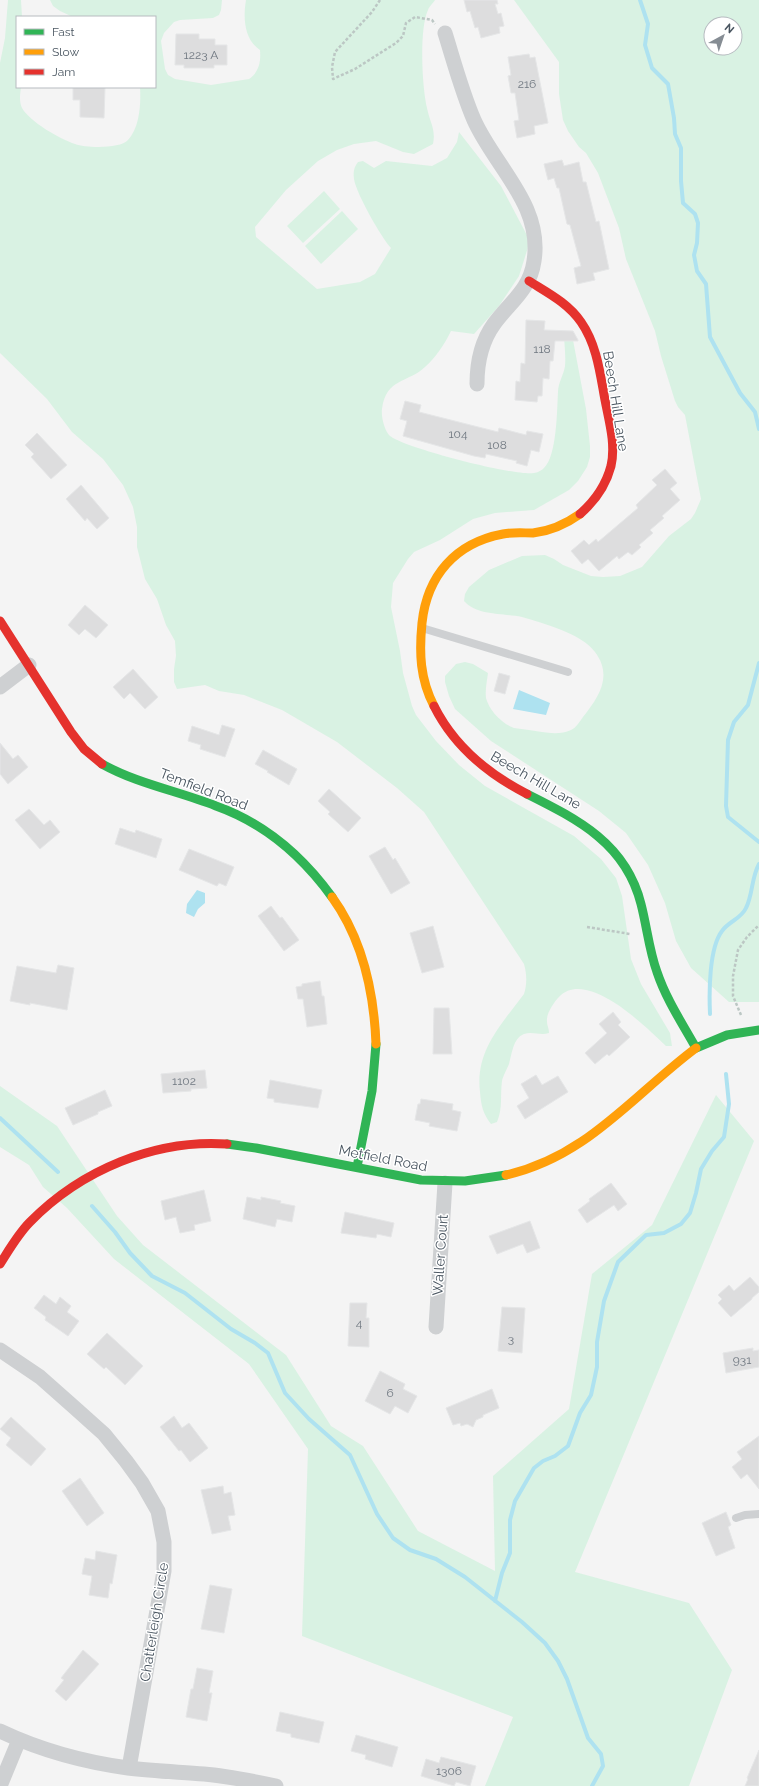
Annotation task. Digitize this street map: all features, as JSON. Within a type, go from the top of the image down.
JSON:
[{"type":"street","points":[[445,33],[474,120],[496,159],[517,187],[528,209],[534,234],[534,261],[529,281],[519,296],[493,325],[480,352],[477,367],[477,384]]},
{"type":"street","name":"Beech Hill Lane","points":[[529,281],[564,303],[577,316],[589,334],[598,358],[612,442],[611,464],[602,489],[588,508],[571,522],[548,531],[503,534],[483,539],[466,547],[448,561],[434,579],[425,600],[420,661],[424,685],[435,709],[455,738],[478,762],[504,781],[594,831],[613,849],[628,870],[640,900],[656,971],[667,998],[696,1048]]},
{"type":"street","name":"Temfield Road","points":[[0,621],[68,727],[86,750],[97,761],[124,775],[231,812],[253,823],[295,852],[310,867],[339,906],[362,955],[370,982],[376,1013],[374,1076],[357,1167]]},
{"type":"street","points":[[0,687],[29,666]]},
{"type":"street","name":"Metfield Road","points":[[0,1264],[30,1222],[55,1200],[99,1172],[124,1160],[151,1151],[182,1146],[217,1143],[249,1147],[421,1180],[445,1183],[501,1177],[535,1168],[572,1150],[602,1128],[696,1048],[717,1037],[744,1031],[759,1030]]},
{"type":"street","name":"Waller Court","points":[[436,1327],[445,1183]]},
{"type":"street","name":"Chatterleigh Circle","points":[[0,1350],[40,1377],[104,1434],[142,1483],[158,1511],[164,1542],[164,1571],[129,1768]]},
{"type":"street","points":[[0,1731],[19,1740],[53,1752],[92,1762],[129,1768],[205,1774],[252,1780],[276,1786]]},
{"type":"street","points":[[0,1786],[19,1740]]},
{"type":"lane","points":[[422,628],[568,672]]},
{"type":"lane","points":[[736,1518],[746,1515],[759,1514]]},
{"type":"path","points":[[380,0],[372,12],[335,52],[332,68],[333,79],[355,69],[396,43],[403,36],[406,23],[415,17],[432,20],[445,33]]},
{"type":"path","points":[[744,1031],[739,1006],[733,996],[733,976],[738,950],[759,924]]},
{"type":"path","points":[[587,926],[633,934]]},
{"type":"green space","points":[[8,0],[21,0],[22,16],[16,16],[16,88],[21,88],[20,100],[22,108],[38,124],[62,138],[75,144],[103,147],[118,145],[128,140],[132,135],[139,115],[140,88],[156,88],[156,16],[71,16],[53,6],[50,0],[222,0],[219,15],[213,18],[180,20],[174,22],[164,33],[161,41],[165,69],[168,75],[175,79],[211,85],[249,79],[259,66],[260,50],[251,40],[246,28],[246,0],[435,0],[425,19],[422,44],[425,99],[433,130],[433,144],[414,154],[403,152],[376,141],[354,144],[337,150],[318,161],[286,190],[255,227],[256,237],[317,289],[360,282],[375,274],[391,248],[375,225],[359,194],[354,176],[354,170],[358,162],[363,161],[374,168],[386,161],[432,166],[447,158],[457,142],[459,132],[501,186],[530,241],[519,276],[499,306],[474,334],[451,331],[440,350],[425,367],[393,386],[384,399],[382,409],[383,422],[389,435],[414,447],[484,466],[523,473],[537,472],[544,468],[548,462],[554,443],[557,420],[558,389],[565,366],[564,332],[573,340],[586,409],[590,446],[590,457],[587,467],[578,481],[569,490],[534,510],[495,513],[473,519],[440,540],[414,552],[393,583],[391,607],[403,673],[412,706],[416,715],[436,741],[459,765],[485,786],[574,836],[601,859],[616,878],[622,896],[631,959],[641,984],[670,1033],[672,1046],[666,1046],[631,1014],[600,995],[585,990],[571,990],[559,997],[551,1008],[547,1018],[549,1033],[524,1034],[517,1039],[502,1081],[499,1117],[497,1122],[491,1124],[484,1113],[481,1101],[480,1077],[482,1064],[492,1039],[524,994],[526,987],[525,968],[524,964],[424,812],[397,788],[337,742],[282,710],[244,695],[219,691],[205,685],[177,689],[174,682],[176,656],[175,641],[166,625],[157,599],[145,579],[137,547],[137,527],[133,507],[123,485],[103,459],[72,432],[47,399],[0,353],[0,63],[5,38]]},
{"type":"green space","points":[[514,0],[759,0],[759,1002],[729,1002],[691,968],[676,941],[665,903],[648,865],[626,833],[599,811],[491,741],[455,709],[445,682],[445,676],[456,664],[465,662],[473,664],[488,673],[486,698],[493,712],[509,726],[550,733],[561,733],[573,729],[594,702],[602,686],[603,669],[595,652],[581,640],[562,630],[522,617],[483,612],[469,606],[464,601],[465,594],[469,587],[489,570],[522,556],[545,555],[563,565],[591,576],[620,576],[642,567],[669,536],[691,519],[701,499],[685,415],[675,401],[655,331],[626,259],[619,228],[598,173],[586,153],[579,147],[568,131],[563,120],[559,94],[559,62]]},
{"type":"green space","points":[[324,191],[340,209],[303,243],[287,226]]},
{"type":"green space","points":[[342,211],[358,229],[321,264],[305,246]]},
{"type":"green space","points":[[0,1086],[57,1126],[117,1216],[143,1245],[286,1355],[331,1426],[363,1446],[418,1531],[495,1571],[493,1476],[569,1409],[592,1274],[652,1225],[716,1095],[754,1141],[575,1572],[689,1603],[732,1670],[689,1786],[485,1786],[513,1717],[302,1636],[308,1449],[249,1364],[114,1259],[67,1208],[43,1187],[29,1165],[0,1147]]},
{"type":"water","points":[[519,690],[550,703],[546,715],[513,709]]},
{"type":"water","points":[[197,890],[205,893],[205,903],[198,909],[194,917],[186,913],[187,904]]},
{"type":"building","points":[[464,0],[497,0],[498,4],[495,4],[498,14],[501,13],[504,26],[499,27],[500,33],[481,38],[478,27],[475,28],[470,11],[467,12]]},
{"type":"building","points":[[176,34],[199,34],[199,39],[215,39],[215,45],[227,45],[227,65],[214,65],[214,68],[184,68],[184,65],[175,65]]},
{"type":"building","points":[[529,54],[530,58],[535,57],[548,123],[534,126],[535,134],[517,138],[514,121],[519,120],[515,93],[511,93],[508,76],[511,75],[508,57]]},
{"type":"building","points":[[73,88],[105,88],[104,118],[80,117],[80,100],[73,100]]},
{"type":"building","points":[[562,160],[564,166],[579,162],[583,182],[586,182],[596,222],[599,221],[609,269],[593,273],[595,280],[577,284],[574,268],[581,266],[570,225],[567,224],[559,188],[557,188],[554,178],[548,180],[544,164]]},
{"type":"building","points":[[526,320],[545,321],[544,330],[573,331],[578,340],[555,341],[553,361],[550,361],[549,379],[543,378],[542,396],[538,396],[537,402],[515,400],[516,381],[520,382],[521,363],[525,364]]},
{"type":"building","points":[[405,401],[421,405],[419,412],[498,432],[499,428],[526,435],[527,431],[543,434],[539,452],[531,450],[527,466],[516,463],[517,461],[486,454],[485,458],[474,456],[403,436],[407,421],[400,419]]},
{"type":"building","points":[[37,433],[67,465],[51,479],[31,457],[34,454],[25,445]]},
{"type":"building","points":[[665,469],[677,483],[670,489],[680,500],[662,516],[664,518],[650,530],[653,533],[639,545],[641,547],[632,555],[628,552],[619,559],[617,556],[599,571],[588,559],[582,564],[571,551],[584,540],[589,545],[596,539],[598,542],[638,508],[636,505],[657,485],[652,480]]},
{"type":"building","points":[[81,485],[109,518],[97,529],[87,518],[85,521],[66,499]]},
{"type":"building","points":[[85,605],[108,625],[96,638],[85,629],[79,635],[68,625]]},
{"type":"building","points":[[133,669],[158,697],[145,709],[130,693],[124,699],[113,687]]},
{"type":"building","points":[[499,673],[510,676],[505,694],[494,691]]},
{"type":"building","points":[[222,725],[235,729],[225,757],[200,749],[201,745],[188,741],[192,726],[219,735]]},
{"type":"building","points":[[0,743],[13,759],[18,755],[28,767],[8,784],[0,774]]},
{"type":"building","points":[[263,750],[297,769],[289,785],[255,764]]},
{"type":"building","points":[[329,789],[361,818],[348,832],[328,814],[330,812],[318,801]]},
{"type":"building","points":[[29,809],[44,825],[50,820],[60,832],[40,849],[15,820]]},
{"type":"building","points":[[120,828],[135,833],[136,830],[162,839],[156,858],[115,844]]},
{"type":"building","points":[[385,847],[393,860],[395,858],[410,883],[391,894],[369,856]]},
{"type":"building","points":[[189,849],[234,867],[226,886],[219,883],[217,886],[179,870]]},
{"type":"building","points":[[271,906],[280,918],[282,917],[299,940],[284,951],[258,916]]},
{"type":"building","points":[[433,926],[444,967],[422,973],[410,933]]},
{"type":"building","points":[[58,965],[74,968],[67,1010],[10,1001],[17,966],[56,973]]},
{"type":"building","points":[[320,981],[322,996],[324,996],[327,1024],[307,1027],[303,999],[298,999],[296,987],[302,986],[302,984]]},
{"type":"building","points":[[434,1008],[449,1008],[452,1054],[433,1054]]},
{"type":"building","points":[[613,1012],[621,1022],[618,1025],[630,1037],[609,1056],[607,1054],[595,1064],[585,1053],[607,1033],[599,1024]]},
{"type":"building","points":[[205,1070],[207,1088],[163,1093],[161,1074]]},
{"type":"building","points":[[536,1075],[542,1085],[558,1076],[568,1092],[525,1119],[517,1106],[529,1098],[521,1084]]},
{"type":"building","points":[[270,1080],[322,1090],[318,1108],[274,1102],[274,1099],[267,1098]]},
{"type":"building","points":[[105,1090],[112,1106],[73,1125],[65,1108]]},
{"type":"building","points":[[421,1099],[453,1104],[452,1110],[461,1112],[457,1131],[429,1126],[430,1123],[415,1120],[418,1104],[420,1104]]},
{"type":"building","points":[[611,1183],[627,1204],[618,1211],[614,1205],[587,1223],[578,1210],[590,1201],[589,1199]]},
{"type":"building","points":[[204,1190],[211,1221],[194,1225],[195,1230],[180,1233],[176,1217],[165,1220],[161,1201]]},
{"type":"building","points":[[247,1197],[261,1200],[261,1197],[281,1201],[280,1203],[295,1206],[292,1222],[277,1219],[275,1227],[243,1219]]},
{"type":"building","points":[[345,1212],[394,1223],[391,1237],[377,1234],[376,1238],[341,1233]]},
{"type":"building","points":[[530,1221],[540,1248],[527,1253],[523,1244],[497,1254],[489,1236]]},
{"type":"building","points":[[750,1277],[759,1287],[759,1292],[731,1317],[718,1303],[722,1299],[718,1295],[729,1285],[734,1291]]},
{"type":"building","points":[[44,1295],[56,1304],[60,1297],[71,1306],[67,1312],[79,1321],[68,1336],[45,1320],[46,1317],[34,1308]]},
{"type":"building","points":[[350,1303],[367,1303],[366,1318],[369,1318],[369,1347],[348,1346]]},
{"type":"building","points":[[502,1307],[525,1308],[522,1353],[498,1351]]},
{"type":"building","points":[[107,1333],[143,1366],[125,1385],[106,1367],[104,1369],[87,1354]]},
{"type":"building","points":[[753,1348],[753,1351],[759,1350],[759,1367],[726,1373],[723,1353]]},
{"type":"building","points":[[380,1371],[405,1384],[403,1389],[417,1396],[408,1413],[395,1406],[390,1414],[365,1401]]},
{"type":"building","points":[[492,1389],[499,1408],[476,1420],[473,1427],[467,1424],[461,1426],[460,1423],[453,1425],[446,1408]]},
{"type":"building","points":[[174,1416],[182,1428],[189,1423],[208,1448],[190,1462],[160,1427]]},
{"type":"building","points":[[11,1417],[46,1449],[31,1466],[6,1445],[11,1438],[0,1429]]},
{"type":"building","points":[[759,1436],[759,1489],[747,1474],[741,1479],[732,1467],[742,1459],[737,1452]]},
{"type":"building","points":[[80,1478],[104,1513],[87,1526],[62,1491]]},
{"type":"building","points":[[223,1486],[224,1494],[231,1492],[235,1515],[228,1516],[231,1530],[212,1534],[201,1490]]},
{"type":"building","points":[[726,1512],[731,1525],[728,1527],[735,1548],[716,1556],[702,1523]]},
{"type":"building","points":[[96,1551],[117,1555],[108,1598],[89,1595],[92,1576],[82,1574],[85,1558],[95,1560]]},
{"type":"building","points":[[210,1585],[232,1589],[224,1633],[201,1629]]},
{"type":"building","points":[[83,1650],[99,1664],[66,1701],[55,1691],[64,1680],[61,1678]]},
{"type":"building","points":[[197,1668],[213,1671],[209,1693],[212,1693],[207,1721],[186,1717],[191,1689],[193,1689]]},
{"type":"building","points":[[280,1712],[324,1722],[319,1743],[291,1737],[291,1734],[276,1731]]},
{"type":"building","points":[[356,1735],[398,1747],[392,1767],[365,1759],[366,1755],[351,1751]]},
{"type":"building","points":[[759,1750],[759,1786],[745,1786],[748,1779],[747,1778]]},
{"type":"building","points":[[441,1757],[476,1766],[470,1786],[456,1782],[454,1786],[421,1776],[426,1759],[439,1763]]},
{"type":"waterway","points":[[640,0],[648,24],[645,45],[652,68],[668,84],[674,118],[675,134],[681,148],[683,203],[695,214],[698,223],[697,243],[694,255],[697,271],[706,284],[710,337],[740,393],[755,412],[759,429]]},
{"type":"waterway","points":[[759,663],[748,705],[734,722],[728,740],[726,806],[728,817],[759,842]]},
{"type":"waterway","points":[[710,1014],[710,983],[714,948],[722,931],[744,912],[750,897],[756,870],[759,864]]},
{"type":"waterway","points":[[495,1601],[502,1573],[510,1553],[510,1520],[515,1501],[534,1468],[543,1461],[555,1456],[568,1446],[580,1413],[591,1395],[597,1367],[597,1342],[604,1301],[618,1262],[646,1235],[664,1233],[681,1224],[690,1213],[701,1169],[712,1151],[724,1137],[729,1104],[726,1074]]},
{"type":"waterway","points":[[0,1118],[58,1172]]},
{"type":"waterway","points":[[92,1206],[115,1232],[130,1253],[152,1276],[185,1293],[231,1329],[255,1343],[268,1353],[285,1393],[309,1419],[350,1455],[377,1514],[393,1538],[410,1550],[436,1559],[465,1577],[522,1622],[545,1643],[558,1661],[567,1679],[588,1738],[601,1754],[603,1766],[592,1786]]},
{"type":"traffic: fast","points":[[102,764],[130,777],[234,813],[250,822],[266,832],[295,855],[321,882],[332,897]]},
{"type":"traffic: fast","points":[[527,794],[582,824],[598,836],[624,865],[634,883],[641,904],[654,964],[661,982],[675,1011],[696,1048]]},
{"type":"traffic: fast","points":[[696,1048],[727,1035],[759,1030]]},
{"type":"traffic: fast","points":[[357,1167],[372,1091],[376,1044]]},
{"type":"traffic: fast","points":[[227,1144],[256,1148],[421,1180],[465,1181],[506,1175]]},
{"type":"traffic: slow","points":[[434,706],[429,696],[423,676],[421,655],[422,623],[425,606],[430,591],[446,564],[471,545],[486,538],[507,533],[533,533],[546,531],[564,524],[580,514]]},
{"type":"traffic: slow","points":[[332,897],[352,931],[365,967],[373,1005],[376,1044]]},
{"type":"traffic: slow","points":[[506,1175],[535,1166],[561,1154],[585,1139],[630,1104],[696,1048]]},
{"type":"traffic: jam","points":[[529,281],[557,299],[576,315],[591,340],[599,370],[611,433],[613,449],[611,466],[603,486],[595,498],[580,514]]},
{"type":"traffic: jam","points":[[0,621],[71,732],[84,749],[102,764]]},
{"type":"traffic: jam","points":[[434,706],[451,734],[473,758],[499,777],[527,794]]},
{"type":"traffic: jam","points":[[0,1264],[30,1222],[72,1187],[96,1173],[146,1153],[173,1147],[200,1144],[227,1144]]}]
